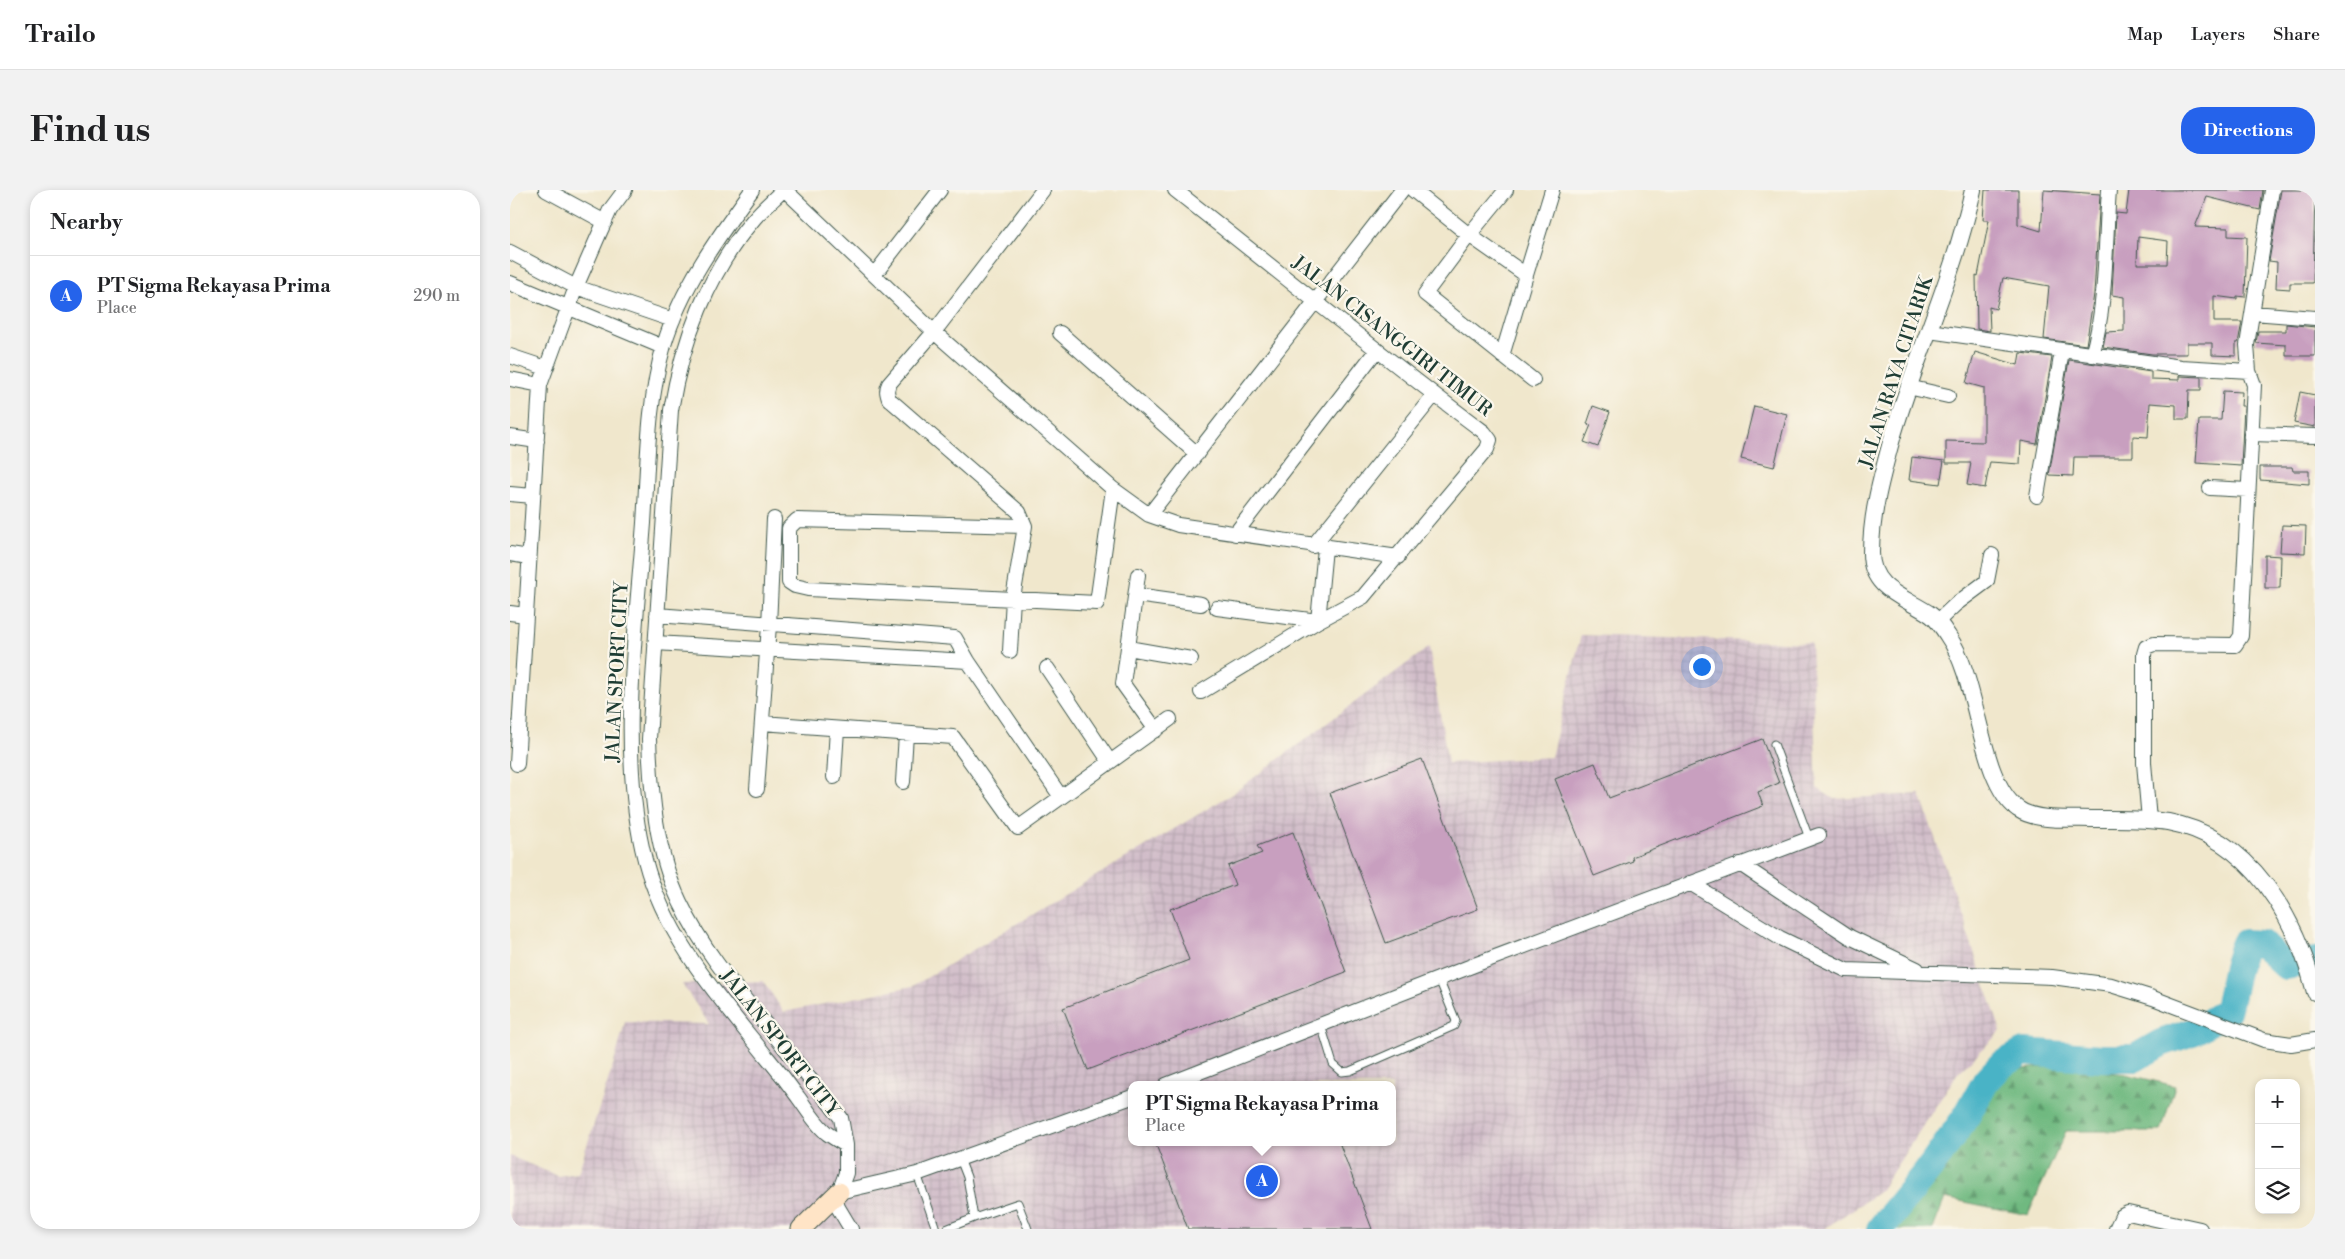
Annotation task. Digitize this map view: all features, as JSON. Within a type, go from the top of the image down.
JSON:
[{"type":"main road","points":[[801,1229],[836,1196]]},
{"type":"street","points":[[546,190],[605,222]]},
{"type":"street","points":[[517,764],[514,728],[516,673],[526,614],[540,385],[576,287],[610,210],[625,190]]},
{"type":"street","name":"JALAN SPORT CITY","points":[[752,190],[706,255],[689,284],[663,347],[652,400],[647,448],[634,652],[632,791],[645,860],[662,909],[676,936],[731,1014],[788,1083],[812,1116],[826,1133],[846,1145]]},
{"type":"street","points":[[784,190],[934,332],[1114,489],[1149,515],[1178,524],[1235,534],[1398,557]]},
{"type":"street","name":"JALAN SPORT CITY","points":[[784,190],[754,219],[736,244],[697,313],[685,346],[676,380],[671,410],[655,643],[649,739],[650,787],[664,858],[680,901],[696,932],[723,974],[841,1118],[846,1145]]},
{"type":"street","points":[[874,274],[940,190]]},
{"type":"street","points":[[1010,651],[1013,598],[1025,526],[1018,512],[890,399],[887,389],[889,384],[934,332],[1044,190]]},
{"type":"street","name":"JALAN CISANGGIRI TIMUR","points":[[1175,190],[1316,300],[1376,351],[1484,432],[1490,442],[1487,449],[1398,557]]},
{"type":"street","points":[[1149,515],[1402,190]]},
{"type":"street","points":[[1413,190],[1469,235],[1526,275]]},
{"type":"street","points":[[1506,190],[1469,235],[1426,294],[1533,380]]},
{"type":"street","points":[[1502,356],[1552,190]]},
{"type":"street","name":"JALAN RAYA CITARIK","points":[[1973,190],[1958,251],[1908,387],[1874,504],[1871,557],[1876,577],[1882,585],[1938,622],[1954,644],[1965,667],[1995,778],[2011,803],[2022,811],[2043,817],[2168,822],[2191,829],[2215,840],[2253,870],[2277,899],[2299,944],[2313,986]]},
{"type":"street","points":[[2092,355],[2097,339],[2103,285],[2109,190]]},
{"type":"street","points":[[2149,820],[2144,763],[2144,654],[2146,647],[2154,644],[2235,645],[2239,642],[2254,385],[2249,371],[2247,344],[2272,190]]},
{"type":"street","points":[[510,252],[576,287],[673,320]]},
{"type":"street","points":[[510,283],[569,310],[663,347]]},
{"type":"street","points":[[2253,313],[2315,318]]},
{"type":"street","points":[[1929,331],[2181,367],[2249,371]]},
{"type":"street","points":[[1060,333],[1197,454]]},
{"type":"street","points":[[1235,534],[1376,351]]},
{"type":"street","points":[[2037,496],[2062,351]]},
{"type":"street","points":[[510,356],[546,368]]},
{"type":"street","points":[[510,379],[540,385]]},
{"type":"street","points":[[1908,387],[1948,396]]},
{"type":"street","points":[[1318,621],[1319,547],[1434,395]]},
{"type":"street","points":[[2252,434],[2315,436]]},
{"type":"street","points":[[510,437],[537,441]]},
{"type":"street","points":[[2210,488],[2248,490]]},
{"type":"street","points":[[1025,526],[797,520],[789,528],[789,582],[795,586],[808,589],[1097,603],[1114,489]]},
{"type":"street","points":[[510,494],[533,496]]},
{"type":"street","points":[[757,789],[769,625],[774,519]]},
{"type":"street","points":[[510,554],[530,557]]},
{"type":"street","points":[[1938,622],[1956,604],[1987,582],[1992,555]]},
{"type":"street","points":[[1201,692],[1318,621],[1363,597],[1398,557]]},
{"type":"street","points":[[1138,574],[1123,684],[1156,730]]},
{"type":"street","points":[[1136,594],[1201,604]]},
{"type":"street","points":[[1217,608],[1318,621]]},
{"type":"street","points":[[510,613],[526,614]]},
{"type":"street","points":[[657,614],[769,625],[955,638],[968,661],[1061,797]]},
{"type":"street","points":[[655,643],[968,661]]},
{"type":"street","points":[[1128,648],[1191,659]]},
{"type":"street","points":[[1047,668],[1110,762]]},
{"type":"street","points":[[762,723],[953,737],[1018,828],[1170,719]]},
{"type":"street","points":[[834,777],[837,729]]},
{"type":"street","points":[[903,782],[906,734]]},
{"type":"street","points":[[632,791],[650,787]]},
{"type":"street","points":[[1176,1081],[1814,836]]},
{"type":"street","points":[[1740,864],[1850,937],[1922,971]]},
{"type":"street","points":[[1690,883],[1780,938],[1846,970],[1922,971],[2052,977],[2111,985],[2153,998],[2264,1040],[2291,1044],[2315,1040]]},
{"type":"street","points":[[836,1196],[917,1174],[1128,1098]]},
{"type":"street","points":[[846,1145],[846,1173],[836,1196],[851,1229]]},
{"type":"street","points":[[2116,1229],[2122,1216],[2128,1213],[2200,1229]]},
{"type":"lane","points":[[1774,744],[1814,836]]},
{"type":"lane","points":[[1320,1025],[1333,1064],[1342,1072],[1350,1071],[1454,1026],[1456,1022],[1439,979]]},
{"type":"lane","points":[[960,1159],[967,1177],[974,1218]]},
{"type":"lane","points":[[917,1174],[936,1229]]},
{"type":"lane","points":[[946,1229],[1018,1203],[1028,1229]]},
{"type":"shaded area","points":[[1581,635],[1811,643],[1817,788],[1834,799],[1920,794],[2001,1031],[1957,1074],[1880,1191],[1824,1229],[510,1229],[510,1156],[558,1176],[578,1173],[616,1056],[625,1022],[709,1024],[682,984],[763,981],[784,1012],[913,986],[1232,794],[1429,647],[1448,763],[1551,757]]},
{"type":"green space","points":[[2053,1066],[2126,1074],[2175,1086],[2161,1131],[2066,1131],[2028,1215],[1945,1198],[1933,1229],[1896,1229],[1925,1193],[1979,1109],[2014,1070]]},
{"type":"building","points":[[1985,190],[2018,190],[2018,224],[2041,231],[2044,190],[2100,194],[2094,294],[2086,345],[2044,339],[2049,286],[2003,278],[1996,309],[1989,307],[1990,331],[1977,329],[1976,275],[1978,276],[1989,220],[1983,220]]},
{"type":"building","points":[[2129,190],[2263,190],[2260,210],[2207,197],[2195,227],[2228,228],[2228,236],[2247,237],[2245,297],[2237,296],[2237,299],[2214,296],[2214,322],[2242,322],[2238,343],[2236,343],[2236,356],[2212,355],[2212,343],[2187,343],[2187,354],[2152,354],[2103,347],[2106,332],[2124,331],[2124,297],[2112,295],[2116,213],[2126,214]],"holes":[[[2138,237],[2168,241],[2167,264],[2137,264]]]},
{"type":"building","points":[[2281,190],[2315,190],[2313,283],[2290,283],[2290,289],[2276,288],[2277,262],[2269,261]]},
{"type":"building","points":[[2286,324],[2315,327],[2315,356],[2286,356],[2286,345],[2256,343],[2258,331],[2286,331]]},
{"type":"building","points":[[1975,352],[2018,365],[2020,353],[2052,357],[2037,444],[2021,441],[2020,464],[1990,462],[1985,488],[1967,485],[1971,463],[1946,463],[1946,441],[1984,442],[1984,388],[1966,383]]},
{"type":"building","points":[[2069,360],[2151,372],[2151,379],[2179,380],[2179,376],[2201,377],[2201,390],[2189,390],[2188,419],[2176,419],[2176,405],[2150,403],[2148,437],[2133,436],[2133,457],[2074,457],[2073,476],[2049,475]]},
{"type":"building","points":[[2223,391],[2242,392],[2241,406],[2244,406],[2241,466],[2196,463],[2199,420],[2221,420]]},
{"type":"building","points":[[2300,392],[2315,395],[2315,427],[2294,423]]},
{"type":"building","points":[[1593,406],[1610,412],[1598,447],[1584,442],[1591,425],[1587,424]]},
{"type":"building","points":[[1754,406],[1787,414],[1774,467],[1741,459]]},
{"type":"building","points":[[1912,457],[1944,461],[1940,484],[1909,480]]},
{"type":"building","points":[[2260,467],[2292,467],[2293,471],[2309,471],[2309,484],[2260,480]]},
{"type":"building","points":[[2282,525],[2306,526],[2305,553],[2280,552]]},
{"type":"building","points":[[2265,555],[2281,556],[2280,588],[2265,588]]},
{"type":"building","points":[[1762,739],[1779,783],[1758,792],[1763,806],[1632,857],[1633,861],[1594,876],[1555,779],[1595,763],[1609,798]]},
{"type":"building","points":[[1422,759],[1478,909],[1386,943],[1330,793]]},
{"type":"building","points":[[1293,832],[1346,972],[1088,1070],[1063,1008],[1189,960],[1170,909],[1235,885],[1228,866],[1262,853],[1257,846]]},
{"type":"building","points":[[1157,1146],[1341,1146],[1372,1229],[1188,1229]]},
{"type":"waterway","points":[[1880,1229],[1932,1165],[1967,1115],[1986,1081],[2001,1065],[2024,1052],[2101,1058],[2135,1058],[2161,1043],[2195,1031],[2227,1011],[2245,943],[2262,944],[2286,966],[2315,961]]},
{"type":"place","name":"PT Sigma Rekayasa Prima","points":[[1262,1181]]}]
